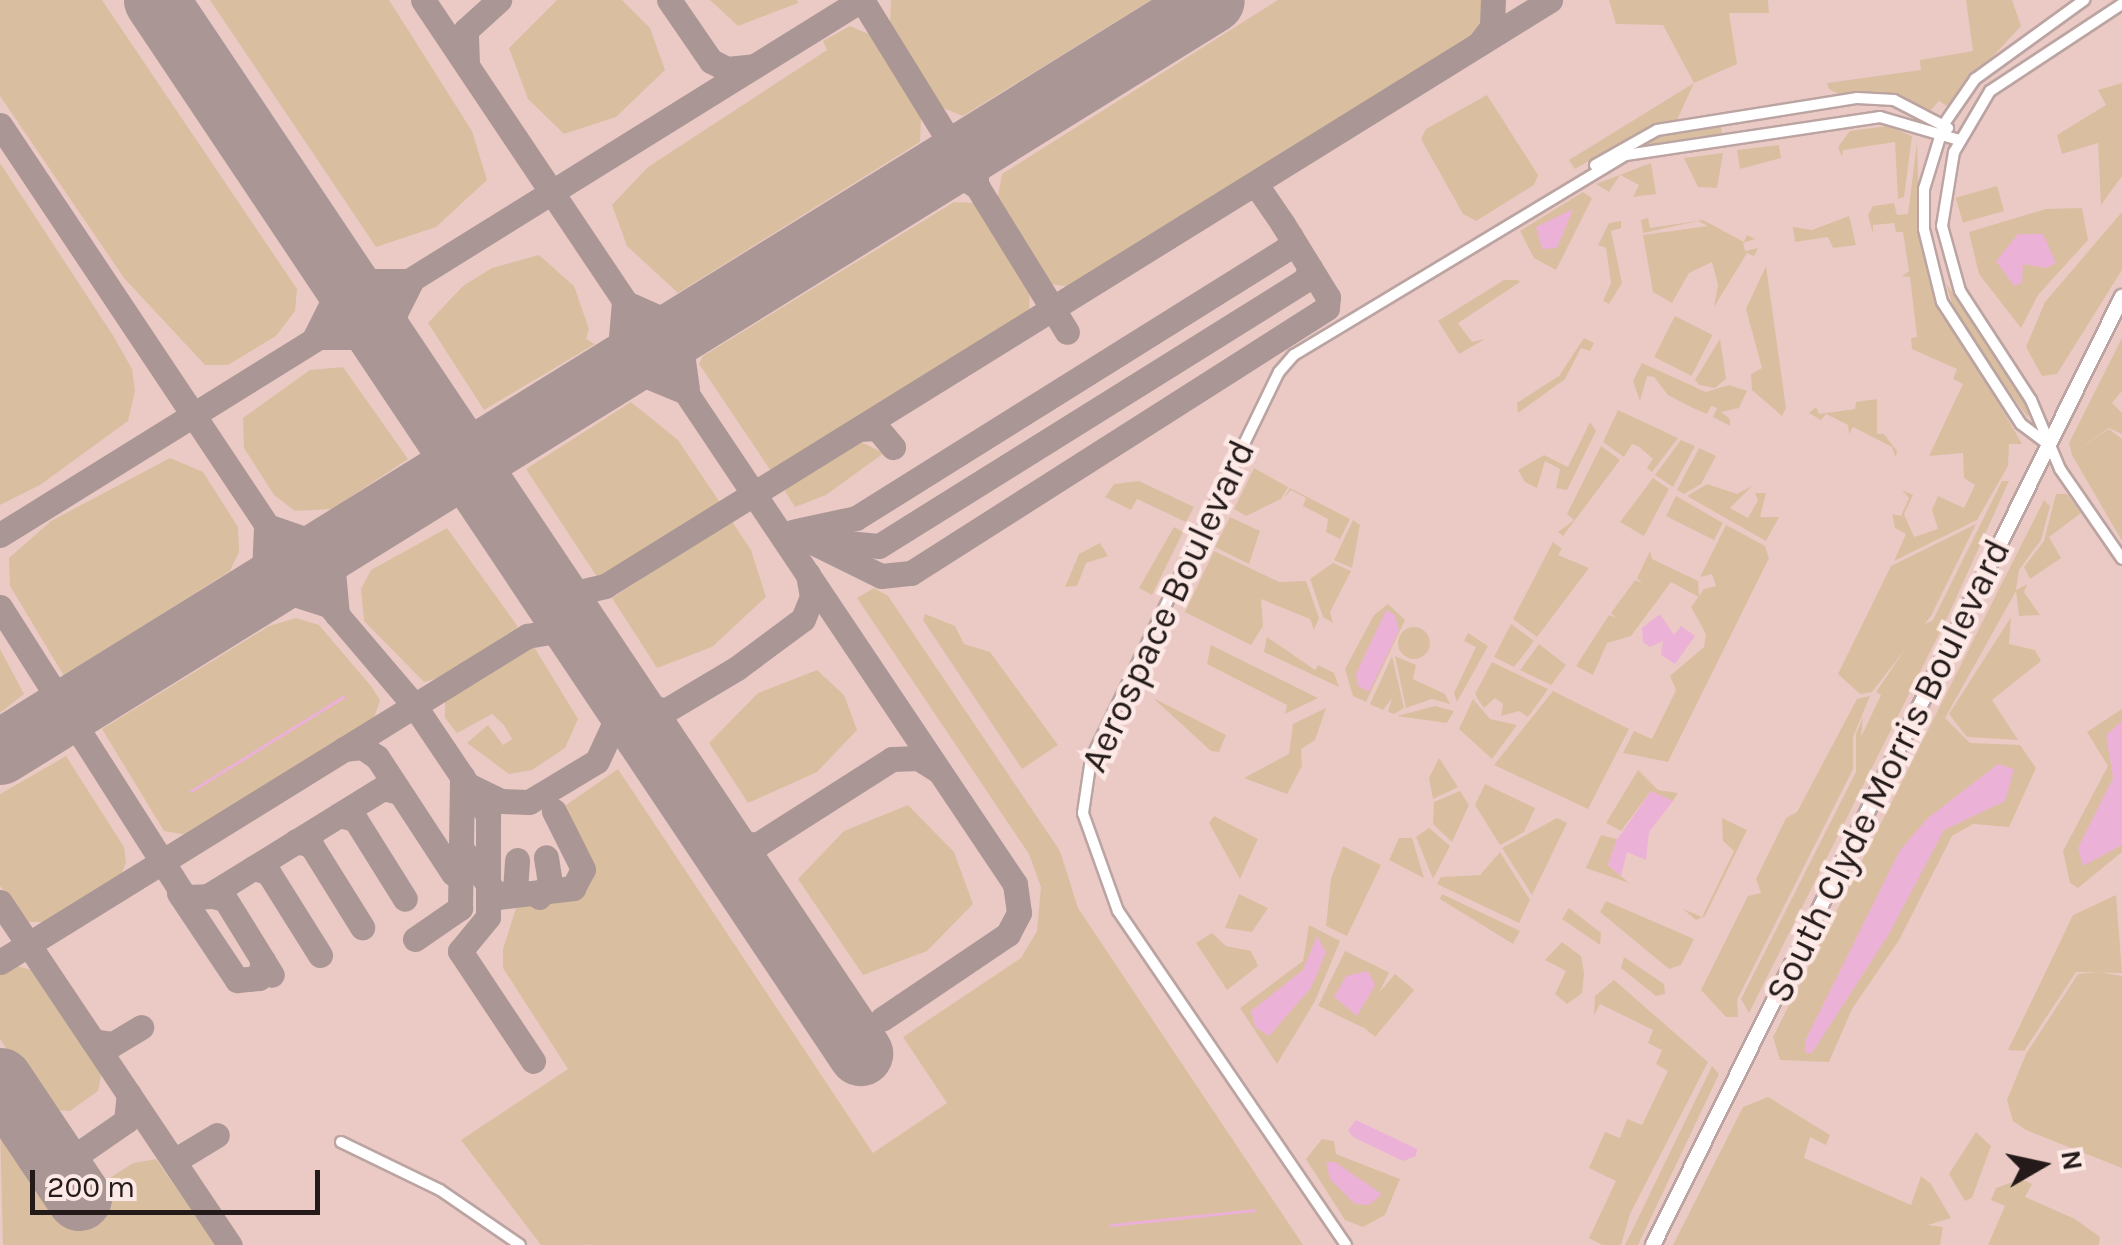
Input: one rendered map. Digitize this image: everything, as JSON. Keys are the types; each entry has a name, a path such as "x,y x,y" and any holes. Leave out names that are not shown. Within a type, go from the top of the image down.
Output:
{"main road":[{"name":"South Clyde Morris Boulevard","path":"1653,1245 2122,297"}],"street":[{"path":"2047,444 2021,424 1942,302 1923,215 1938,138 1975,79 2006,52 2084,0"},
{"path":"2122,4 2019,68 1990,91 1959,140 1942,211 1947,255 1972,312 2031,400 2047,444 2122,559"},
{"path":"2006,52 2019,68"},
{"name":"Aerospace Boulevard","path":"1346,1245 1111,899 1082,813 1086,774 1286,361 1578,179 1640,136 1878,97 1944,124 1959,140"},
{"name":"Aerospace Boulevard","path":"1578,179 1644,150 1896,117 1938,138 1959,140"},
{"path":"1733,118 1735,137"},
{"path":"341,1142 440,1190 520,1245"}],"shaded area":[{"path":"0,0 2122,0 2122,1245 0,1245"},
{"path":"0,0 102,0 297,289 295,311 276,336 228,365 205,365 124,278 0,96"},
{"path":"210,0 389,0 472,131 487,180 436,227 376,247"},
{"path":"557,0 622,0 650,28 665,70 616,117 564,134 528,99 509,48"},
{"path":"710,0 797,0 798,3 738,26"},
{"path":"891,0 1151,0 963,116 943,108 890,23"},
{"path":"1278,0 1484,0 1484,24 1475,36 1072,287 1050,284 997,201 1002,174"},
{"path":"1609,0 1768,0 1769,13 1729,13 1737,64 1694,83 1663,25 1616,24"},
{"path":"1966,0 2012,0 2021,26 1947,106 1939,101 1929,112 1888,93 1840,95 1829,89 1827,83 1921,70 1920,60 1973,51"},
{"path":"850,26 871,35 921,117 920,142 678,293 627,246 612,205 648,167 827,50 823,41"},
{"path":"1694,83 1677,120 1649,126 1575,169 1569,160"},
{"path":"2122,83 2122,176 2101,205 2098,143 2062,154 2057,135 2106,105 2098,90"},
{"path":"1487,95 1538,175 1534,185 1476,221 1463,214 1421,139 1426,129"},
{"path":"1721,125 1722,135 1631,150 1664,133"},
{"path":"1887,126 1912,136 1904,197 1898,199 1895,142 1843,150 1842,157 1838,147 1850,131"},
{"path":"1917,142 1920,243 1930,283 2022,444 2009,444 2008,466 1977,520 1894,561 1906,534 1895,528 1892,514 1901,516 1909,498 1902,490 1913,495 1904,514 1914,537 1938,529 1932,510 1938,496 1964,508 1975,485 1964,478 1963,453 1929,456 1963,384 1953,379 1957,369 1912,349 1911,338 1917,337 1910,277 1902,276 1909,271 1903,232 1896,232 1894,223 1873,225 1873,234 1868,215 1873,206 1894,203 1897,215 1908,214"},
{"path":"1779,145 1781,158 1740,169 1737,150"},
{"path":"1723,153 1717,188 1698,187 1684,158"},
{"path":"0,163 114,337 132,369 135,391 128,421 40,485 0,505"},
{"path":"1651,163 1656,194 1633,197 1639,185 1620,175 1609,192 1596,184"},
{"path":"1997,186 2004,211 1963,223 1956,198"},
{"path":"1583,192 1592,198 1556,270 1534,258 1520,231"},
{"path":"954,202 974,203 984,213 1030,287 1029,311 771,471 699,364 703,356"},
{"path":"2082,208 2088,240 2038,295 2021,328 1979,274 1969,232 2046,209"},
{"path":"1573,209 1557,248 1542,249 1536,227"},
{"path":"2122,212 2122,270 2057,374 2042,376 2026,347 2045,302"},
{"path":"1849,216 1856,245 1833,248 1828,237 1795,242 1793,227 1812,230"},
{"path":"1648,218 1650,228 1703,220 1744,242 1747,235 1755,239 1743,243 1745,251 1758,248 1754,256 1747,253 1714,307 1718,285 1712,262 1689,273 1672,303 1653,292 1643,235 1708,226 1698,221 1643,233 1641,220"},
{"path":"1621,221 1621,228 1611,231 1622,283 1609,304 1603,301 1611,283 1606,248 1598,245 1609,223"},
{"path":"2018,234 2043,234 2056,263 2046,268 2023,264 2022,283 2014,286 1996,261"},
{"path":"539,255 574,286 589,329 586,339 595,344 484,410 428,323 463,286 492,268"},
{"path":"1766,266 1786,408 1782,416 1752,390 1751,374 1762,368 1746,309"},
{"path":"1504,280 1520,282 1458,323 1472,342 1485,339 1459,354 1438,321"},
{"path":"1946,283 2030,408 2028,418 1956,316"},
{"path":"1675,316 1712,335 1692,376 1654,357"},
{"path":"1584,338 1594,343 1590,351 1581,348 1565,379 1518,413 1517,403 1559,376"},
{"path":"2122,338 2122,391 2112,403 2122,413 2122,434 2109,428 2074,452 2109,429 2122,439 2122,541 2072,455 2069,443"},
{"path":"1720,339 1726,379 1715,388 1699,385 1695,380"},
{"path":"1642,363 1706,392 1729,385 1747,391 1739,408 1721,412 1730,419 1730,426 1713,417 1717,408 1711,406 1707,414 1693,408 1668,395 1654,377 1647,376 1640,401 1633,381"},
{"path":"343,367 408,459 332,509 295,511 274,495 244,448 243,418 310,370"},
{"path":"1877,399 1877,434 1884,434 1897,451 1896,458 1892,447 1853,427 1849,434 1848,425 1826,414 1821,420 1809,413 1816,407 1819,414 1855,409 1856,402"},
{"path":"631,402 678,440 721,504 597,577 526,469"},
{"path":"1618,410 1678,438 1652,472 1647,468 1653,459 1638,446 1632,444 1624,457 1603,442"},
{"path":"1590,422 1596,431 1567,490 1556,488 1560,469 1545,461 1537,488 1525,482 1518,470 1544,455 1568,467"},
{"path":"1681,440 1695,446 1673,487 1655,475"},
{"path":"859,441 884,453 826,495 795,507 785,491 789,484"},
{"path":"1601,446 1620,460 1563,536 1558,532 1574,520 1567,514"},
{"path":"1699,448 1716,456 1701,484 1684,494 1677,490"},
{"path":"170,458 203,472 238,527 239,552 230,571 64,676 10,586 9,558 51,521"},
{"path":"1254,468 1288,487 1281,499 1246,516 1234,509"},
{"path":"1653,478 1669,489 1644,536 1620,522"},
{"path":"1139,481 1194,507 1186,522 1137,499 1131,510 1105,497 1114,484"},
{"path":"2002,481 2009,481 1948,616 1749,1013 1741,999 1856,772 1856,734 1863,717 1861,737 1881,695 1876,692 1921,626 1933,620"},
{"path":"1707,484 1737,494 1752,486 1730,508 1748,518 1758,500 1755,493 1766,493 1760,517 1779,517 1766,541 1687,496"},
{"path":"1290,488 1350,519 1340,539 1326,532 1328,519 1303,506 1306,498 1291,490 1284,498"},
{"path":"2056,494 2067,494 2081,513 2049,537 2061,558 2030,579 2024,567 2044,541"},
{"path":"1676,496 1723,523 1714,540 1666,516"},
{"path":"2044,500 2050,506 2041,540 2019,570 2016,590 2027,584 2024,592 2040,615 2019,616 2016,591 1945,718 1970,743 2020,745 2036,768 2009,827 1973,824 1952,836 1899,940 1852,1009 1829,1062 1780,1060 1773,1037"},
{"path":"1230,517 1260,531 1249,564 1215,547"},
{"path":"731,520 751,550 766,597 712,647 657,668 612,598"},
{"path":"1353,520 1360,525 1352,568 1334,560"},
{"path":"1976,524 1931,616 1872,692 1860,694 1838,674 1891,566"},
{"path":"1726,525 1765,546 1769,558 1668,762 1623,753 1634,731 1652,739 1676,690 1670,676 1704,647 1706,634 1691,607 1704,589 1716,586 1712,574 1700,577"},
{"path":"1174,527 1183,532 1152,595 1139,588"},
{"path":"447,528 518,627 446,676 424,682 364,621 361,589 371,570"},
{"path":"1553,542 1562,549 1558,555 1589,568 1537,637 1513,619"},
{"path":"1100,543 1108,556 1086,563 1077,586 1065,587 1079,554"},
{"path":"1214,551 1279,582 1306,581 1319,618 1314,630 1310,619 1261,599 1263,626 1251,645 1185,612"},
{"path":"1650,551 1652,559 1698,581 1699,597 1671,582 1631,636 1607,643 1593,675 1576,666 1609,615 1616,618 1611,613 1635,580 1642,583 1637,578"},
{"path":"1333,563 1351,571 1330,612 1333,623 1323,617 1310,579"},
{"path":"874,588 888,596 1060,851 1078,908 1303,1245 541,1245 461,1140 568,1069 503,968 503,949 516,908 564,900 589,886 592,865 566,805 618,769 873,1153 947,1103 903,1037 1021,958 1037,931 1041,887 1029,854 857,598"},
{"path":"1388,604 1405,620 1366,702 1353,696 1345,669 1374,615"},
{"path":"1386,610 1395,615 1399,630 1369,692 1358,686 1356,674"},
{"path":"925,614 955,626 964,644 990,652 1058,745 1022,769 923,620"},
{"path":"1660,614 1674,635 1681,626 1695,636 1675,664 1661,655 1663,641 1650,647 1643,642 1642,628"},
{"path":"2011,617 2009,644 2035,650 2041,661 1992,700 2018,740 1967,737 1949,714"},
{"path":"296,618 319,625 371,686 380,700 373,721 188,835 164,831 102,729 269,626"},
{"path":"1511,624 1534,641 1514,667 1494,657"},
{"path":"1414,627 1426,631 1430,643 1426,655 1414,659 1402,655 1398,643 1402,631"},
{"path":"1468,633 1488,646 1457,702 1454,693 1476,647 1464,641"},
{"path":"1267,637 1315,670 1318,665 1334,673 1339,687 1264,652"},
{"path":"1539,644 1566,665 1551,685 1520,670"},
{"path":"1211,645 1318,698 1285,714 1287,705 1207,664"},
{"path":"534,647 578,719 565,748 532,770 509,774 467,743 488,725 503,745 512,739 504,725 492,714 457,733 445,718 445,701"},
{"path":"0,649 24,694 0,713"},
{"path":"1392,656 1404,708 1394,714 1388,712 1392,698 1383,710 1370,704"},
{"path":"1395,656 1416,665 1413,679 1445,694 1450,704 1432,699 1406,708"},
{"path":"1492,662 1548,689 1528,717 1519,711 1501,716 1503,704 1495,698 1484,708 1479,701 1475,694"},
{"path":"817,670 844,695 857,730 817,772 748,803 709,743 758,693"},
{"path":"1553,691 1629,729 1588,809 1494,765"},
{"path":"1870,696 1853,737 1853,769 1737,1000 1738,1017 1726,1017 1701,990 1748,896 1761,893 1756,879 1786,818 1797,812 1857,699"},
{"path":"1153,698 1226,735 1219,752 1211,751"},
{"path":"1473,699 1490,719 1517,725 1492,759 1459,729"},
{"path":"1435,706 1454,711 1447,723 1397,716"},
{"path":"1326,708 1315,740 1301,749 1302,766 1287,794 1244,778 1289,754 1293,724"},
{"path":"2122,709 2122,852 2078,888 2070,883 2063,851 2108,766 2087,732"},
{"path":"2122,721 2122,845 2083,866 2078,848 2113,778 2106,735"},
{"path":"66,756 124,847 126,863 121,875 47,922 29,922 0,886 0,794"},
{"path":"1439,758 1458,787 1433,799 1429,778"},
{"path":"1998,764 2014,769 2005,801 1944,830 1889,934 1812,1053 1805,1053 1805,1041 1900,850 1928,818"},
{"path":"1638,770 1658,790 1678,793 1673,801 1650,792 1621,831 1606,823"},
{"path":"1485,784 1535,808 1524,832 1500,845 1475,805"},
{"path":"1460,791 1469,805 1452,842 1433,824 1434,802"},
{"path":"1651,791 1673,801 1649,832 1646,860 1627,852 1621,876 1608,865 1616,841"},
{"path":"908,805 954,852 973,904 927,951 863,975 798,879 844,831"},
{"path":"1214,816 1258,839 1240,879 1209,823"},
{"path":"1557,818 1567,823 1532,895 1502,848"},
{"path":"1722,818 1747,830 1705,916 1696,920 1683,909 1702,917 1734,851 1723,841"},
{"path":"1429,828 1450,846 1433,879 1416,837"},
{"path":"1601,835 1617,839 1608,865 1629,883 1586,868"},
{"path":"1399,838 1412,838 1424,878 1389,860"},
{"path":"1343,846 1381,865 1347,936 1326,926 1331,879"},
{"path":"1500,852 1530,900 1519,923 1437,884 1441,877 1480,875"},
{"path":"1239,894 1268,908 1252,932 1225,928"},
{"path":"1442,894 1520,931 1513,944 1440,899"},
{"path":"2116,895 2122,973 2076,972 2024,1051 2008,1050 2073,915"},
{"path":"1606,901 1694,939 1681,965 1669,969 1600,912"},
{"path":"1569,908 1601,933 1600,945 1562,919"},
{"path":"1309,925 1340,941 1315,1001 1277,1064 1240,1008 1303,961"},
{"path":"1212,933 1226,946 1251,951 1258,966 1227,990 1196,943"},
{"path":"1317,936 1326,952 1311,988 1269,1036 1255,1027 1251,1011 1303,970"},
{"path":"1562,942 1581,956 1584,973 1582,993 1567,1004 1555,994 1566,971 1545,960"},
{"path":"1345,951 1389,972 1362,1027 1318,1006"},
{"path":"1624,957 1664,984 1665,994 1656,996 1621,968"},
{"path":"13,965 36,971 102,1071 98,1091 70,1111 48,1110 0,1039 0,973"},
{"path":"1368,971 1375,985 1357,1016 1334,997 1346,976"},
{"path":"1395,974 1414,990 1375,1037 1356,1021"},
{"path":"2078,974 2122,976 2122,1168 2026,1130 2013,1121 2007,1100 2026,1054"},
{"path":"1614,980 1708,1062 1630,1214 1621,1245 1602,1245 1589,1238 1616,1181 1589,1168 1605,1132 1620,1138 1627,1119 1642,1125 1668,1071 1656,1064 1662,1050 1648,1043 1653,1030 1600,1004 1594,1015 1595,996"},
{"path":"1712,1066 1719,1074 1638,1245 1625,1245"},
{"path":"1768,1097 1830,1135 1826,1145 1810,1137 1804,1158 1911,1205 1921,1176 1931,1184 1951,1218 1928,1225 1943,1227 1940,1245 1673,1245 1743,1107"},
{"path":"1356,1120 1417,1149 1416,1156 1403,1161 1353,1137 1348,1130"},
{"path":"0,1126 59,1211 133,1163 156,1159 216,1245 3,1245"},
{"path":"1976,1132 1991,1146 1972,1198 1965,1201 1949,1174"},
{"path":"1322,1139 1334,1141 1336,1154 1400,1179 1385,1215 1363,1227 1345,1220 1306,1159"},
{"path":"1326,1162 1335,1162 1382,1194 1369,1205 1355,1204 1330,1179"},
{"path":"2021,1179 2032,1184 2025,1197 2075,1219 2100,1237 2099,1245 1988,1245 2005,1206 1991,1200 1996,1188"}],"waterway":[{"path":"191,791 343,697"},
{"path":"1111,1225 1254,1210"}],"taxiway":[{"path":"167,0 168,17"},
{"path":"423,0 1015,884 1019,913 1008,934 882,1019"},
{"path":"467,64 466,30 499,0"},
{"path":"669,0 711,61 727,69 754,66"},
{"path":"0,535 861,0"},
{"path":"862,0 1067,332"},
{"path":"1479,44 1492,27 1493,0"},
{"path":"542,577 575,593 605,586 1550,0"},
{"path":"0,125 288,557 414,705 488,815 488,917 460,951 533,1061"},
{"path":"976,183 976,158 1001,131"},
{"path":"920,181 954,172 978,187"},
{"path":"792,532 881,576 911,573 1327,308 1328,297 1283,224 1259,189 1249,187"},
{"path":"796,531 856,518 1288,248 1291,236"},
{"path":"329,258 365,281 404,281"},
{"path":"315,337 333,301 329,258"},
{"path":"836,542 879,546 1305,280 1310,268"},
{"path":"399,362 393,317 410,283"},
{"path":"603,378 619,361 624,301"},
{"path":"628,304 671,323 698,319"},
{"path":"687,389 682,353 698,319"},
{"path":"322,337 361,337 397,361"},
{"path":"600,379 637,372 681,390"},
{"path":"859,429 877,428 893,447"},
{"path":"227,611 264,573 266,527"},
{"path":"273,528 319,544 364,527"},
{"path":"337,615 333,571 357,534"},
{"path":"623,697 665,711 737,668 803,619 812,597 808,574"},
{"path":"246,603 282,590 325,604"},
{"path":"0,607 185,897 208,896 383,788 399,792"},
{"path":"0,962 527,636 562,630 593,652"},
{"path":"472,787 501,801 529,802 597,761 617,718 606,672"},
{"path":"344,749 362,747 377,757 453,873"},
{"path":"701,814 725,839 757,845 892,759 918,758 939,771"},
{"path":"415,939 460,908 462,776"},
{"path":"461,848 498,897 573,888 583,869 554,811"},
{"path":"339,815 355,819 405,899"},
{"path":"296,841 311,845 362,927"},
{"path":"539,897 550,883 546,857"},
{"path":"492,899 515,890 517,860"},
{"path":"253,868 268,872 320,955"},
{"path":"179,893 237,980 259,978 263,960"},
{"path":"209,895 225,899 272,975"},
{"path":"0,902 230,1245"},
{"path":"93,1041 113,1044 141,1027"},
{"path":"58,1168 126,1121 129,1094"},
{"path":"174,1161 217,1135"}],"runway":[{"path":"156,0 860,1053"},
{"path":"0,752 1212,0"},
{"path":"0,1080 79,1198"}]}
